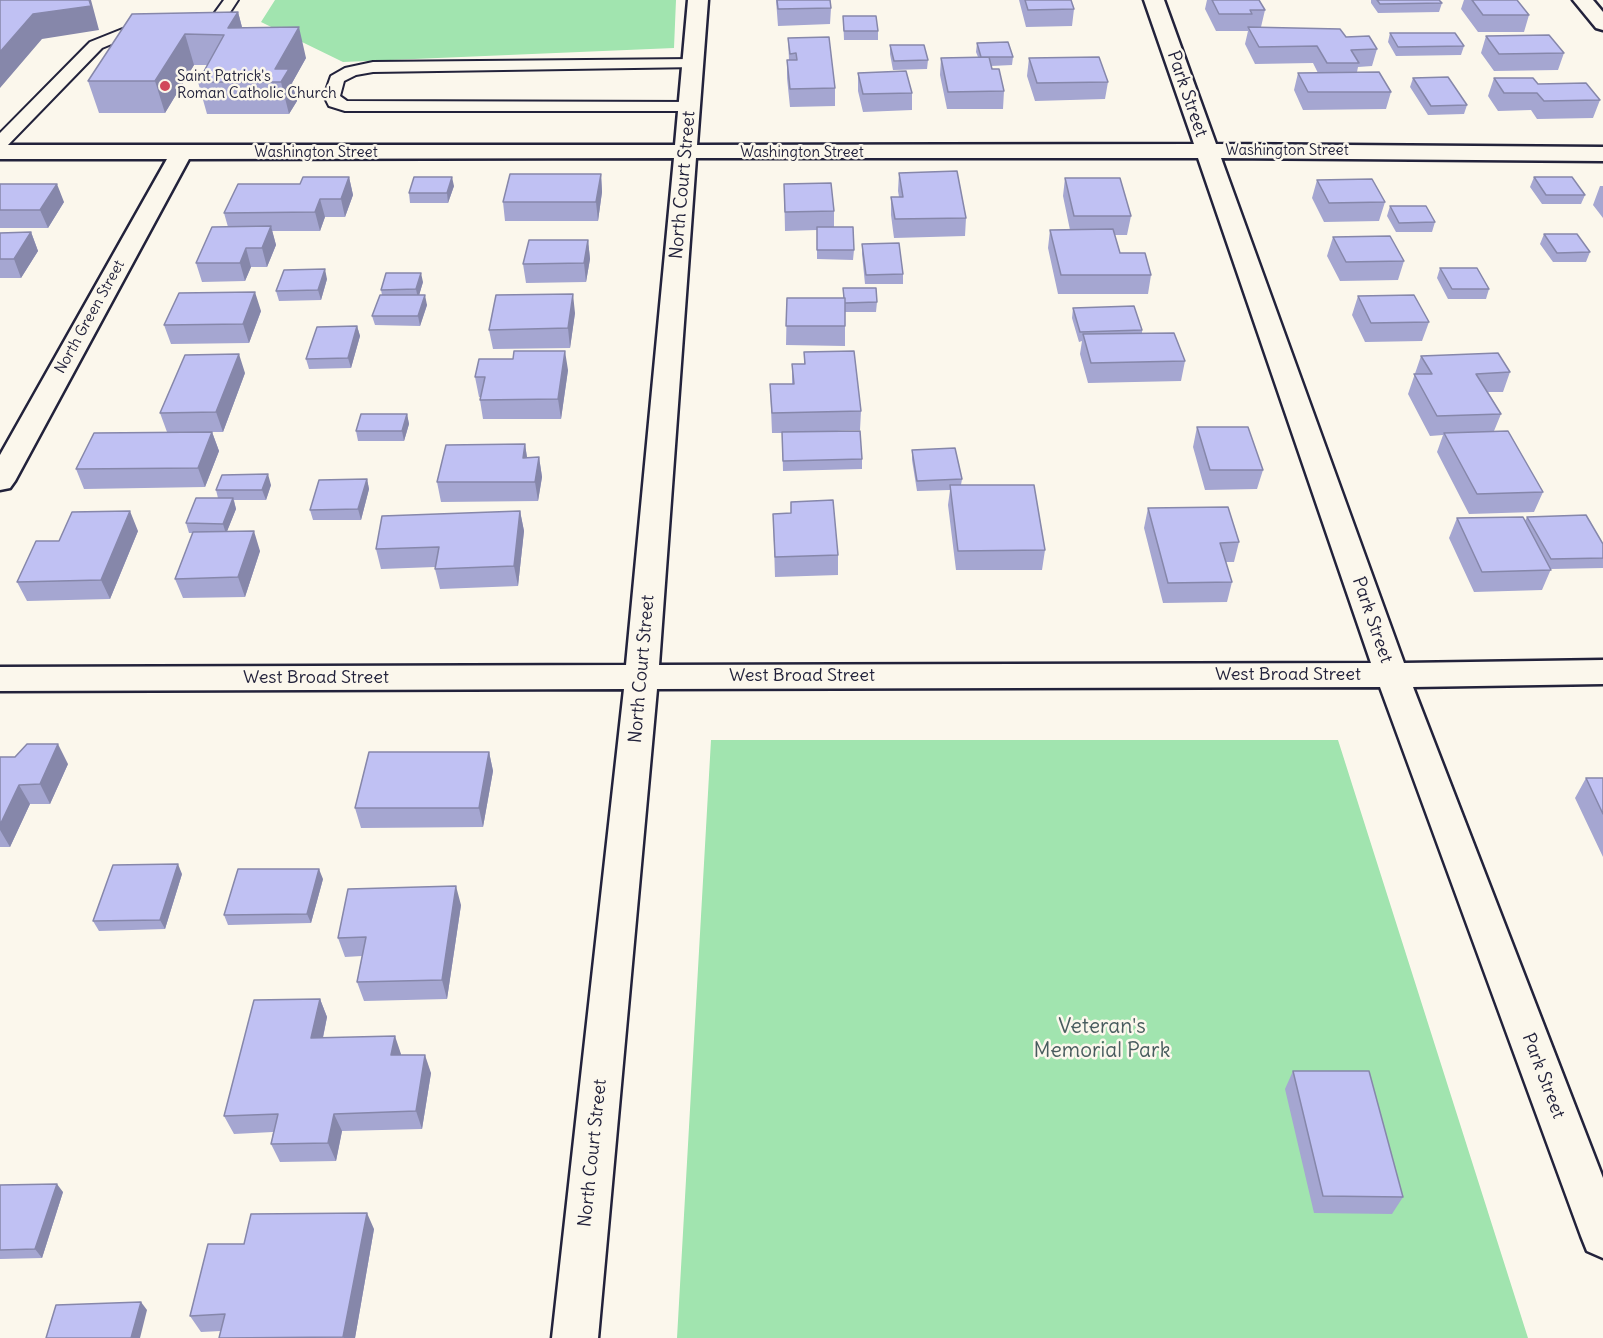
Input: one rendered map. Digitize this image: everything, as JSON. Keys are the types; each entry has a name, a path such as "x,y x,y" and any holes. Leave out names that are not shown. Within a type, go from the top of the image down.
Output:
{"street":[{"name":"North Court Street","path":"575,1338 642,676 698,0"},
{"name":"Park Street","path":"1154,0 1392,675 1603,1236"},
{"path":"1582,0 1603,24"},
{"name":"Washington Street","path":"0,152 1207,151 1603,154"},
{"name":"North Green Street","path":"0,481 181,153"},
{"name":"West Broad Street","path":"0,679 1392,675 1603,672"}],"lane":[{"path":"0,142 96,45 149,23 216,23 231,0"},
{"path":"690,106 345,106 334,102 332,96 337,79 351,71 373,67 693,64"}],"green space":[{"path":"275,0 676,0 674,48 343,62 261,22"},
{"name":"Veteran's Memorial Park","path":"711,740 1338,740 1528,1338 677,1338"}],"building":[{"path":"0,0 89,0 91,6 33,14 0,52"},
{"path":"777,0 830,0 831,8 778,9"},
{"path":"1025,0 1071,0 1074,9 1028,10"},
{"path":"1212,0 1259,0 1265,10 1250,10 1252,14 1219,14"},
{"path":"1377,0 1439,0 1442,3 1380,4"},
{"path":"1472,0 1517,0 1529,15 1483,15"},
{"path":"238,12 228,28 299,27 275,69 289,69 281,82 198,82 224,35 185,34 155,81 88,81 132,14"},
{"path":"843,16 876,16 878,31 844,31"},
{"path":"1248,27 1340,29 1346,37 1369,36 1377,49 1351,50 1359,63 1327,63 1317,46 1259,47"},
{"path":"1390,33 1455,33 1464,46 1398,47"},
{"path":"1549,35 1564,53 1499,54 1486,36"},
{"path":"829,37 835,88 790,89 787,60 797,60 796,53 790,54 788,38"},
{"path":"1008,42 1013,57 981,57 977,43"},
{"path":"890,45 924,45 928,60 894,61"},
{"path":"989,57 992,69 999,69 1004,91 948,92 941,58"},
{"path":"1099,57 1108,82 1037,83 1029,58"},
{"path":"906,71 912,93 863,94 858,73"},
{"path":"1379,72 1391,92 1308,92 1298,73"},
{"path":"1448,77 1467,105 1431,106 1413,78"},
{"path":"1494,78 1533,78 1538,84 1586,83 1600,100 1544,101 1537,93 1504,93"},
{"path":"957,171 966,218 895,219 891,197 903,197 899,173"},
{"path":"510,174 601,174 596,202 503,202"},
{"path":"303,177 349,177 341,199 320,199 315,212 224,213 238,184 300,184"},
{"path":"414,177 452,177 447,193 409,193"},
{"path":"1534,177 1572,177 1585,195 1546,195"},
{"path":"1065,178 1120,178 1131,216 1074,216"},
{"path":"1372,179 1385,202 1329,203 1317,180"},
{"path":"831,183 834,211 785,212 784,184"},
{"path":"0,184 57,184 40,210 0,210"},
{"path":"1390,206 1426,206 1435,222 1399,223"},
{"path":"271,226 262,248 246,248 240,263 196,263 212,227"},
{"path":"817,227 853,227 854,250 817,250"},
{"path":"1113,229 1120,253 1145,253 1151,275 1061,275 1050,230"},
{"path":"31,232 14,259 0,259 0,233"},
{"path":"1544,234 1577,234 1590,252 1557,253"},
{"path":"1390,236 1404,261 1346,262 1333,237"},
{"path":"529,240 588,240 584,263 523,264"},
{"path":"899,243 903,274 866,275 862,244"},
{"path":"1440,268 1477,268 1489,289 1452,289"},
{"path":"325,269 318,290 276,291 284,270"},
{"path":"386,273 421,273 416,289 381,290"},
{"path":"843,288 876,288 877,302 845,303"},
{"path":"255,292 243,324 164,325 179,293"},
{"path":"573,294 568,328 489,330 496,295"},
{"path":"380,295 425,295 418,316 372,316"},
{"path":"1414,295 1429,322 1371,323 1358,296"},
{"path":"787,298 845,298 845,326 786,326"},
{"path":"1134,306 1142,330 1080,332 1073,308"},
{"path":"357,326 348,358 306,359 317,327"},
{"path":"1174,333 1185,361 1091,363 1083,334"},
{"path":"514,351 565,351 558,399 480,400 485,377 475,377 479,359 513,359"},
{"path":"854,351 861,411 772,413 770,384 794,384 792,364 805,364 804,352"},
{"path":"1498,353 1510,372 1476,374 1501,414 1437,416 1414,374 1432,374 1421,356"},
{"path":"239,354 216,412 160,413 185,355"},
{"path":"361,414 407,414 402,431 356,431"},
{"path":"1197,427 1248,427 1263,470 1210,470"},
{"path":"860,431 862,459 783,461 782,432"},
{"path":"1508,431 1543,492 1477,494 1444,433"},
{"path":"212,432 198,468 76,469 94,433"},
{"path":"525,444 523,458 539,457 535,482 437,482 446,445"},
{"path":"955,448 962,479 917,481 912,450"},
{"path":"268,474 262,490 216,490 222,475"},
{"path":"367,479 358,509 310,510 319,480"},
{"path":"950,485 1034,485 1045,550 958,551"},
{"path":"196,498 233,498 223,524 186,523"},
{"path":"833,500 838,555 775,557 773,514 791,513 791,502"},
{"path":"1228,507 1239,542 1220,543 1232,582 1168,583 1148,508"},
{"path":"130,511 101,580 17,582 36,541 59,541 72,512"},
{"path":"520,511 514,566 435,569 439,547 376,549 382,516"},
{"path":"1586,515 1603,544 1603,558 1551,559 1527,517"},
{"path":"1523,517 1551,570 1482,572 1457,518"},
{"path":"254,531 238,577 175,579 193,532"},
{"path":"27,744 58,744 40,784 19,785 0,825 0,757 15,757"},
{"path":"369,752 489,752 479,808 355,808"},
{"path":"1586,778 1603,778 1603,814"},
{"path":"178,864 160,920 93,921 113,865"},
{"path":"238,869 319,869 307,914 224,915"},
{"path":"456,886 442,980 357,982 366,937 338,938 348,889"},
{"path":"320,999 311,1038 395,1036 391,1055 425,1055 416,1111 334,1114 328,1143 271,1144 278,1114 224,1116 254,1000"},
{"path":"1293,1071 1369,1071 1403,1197 1323,1196"},
{"path":"57,1184 35,1249 0,1250 0,1185"},
{"path":"367,1213 343,1337 219,1338 225,1314 190,1316 208,1244 244,1244 251,1214"},
{"path":"141,1302 131,1338 46,1338 56,1305"}],"place":[{"name":"Saint Patrick's Roman Catholic Church","path":"165,86"}]}
